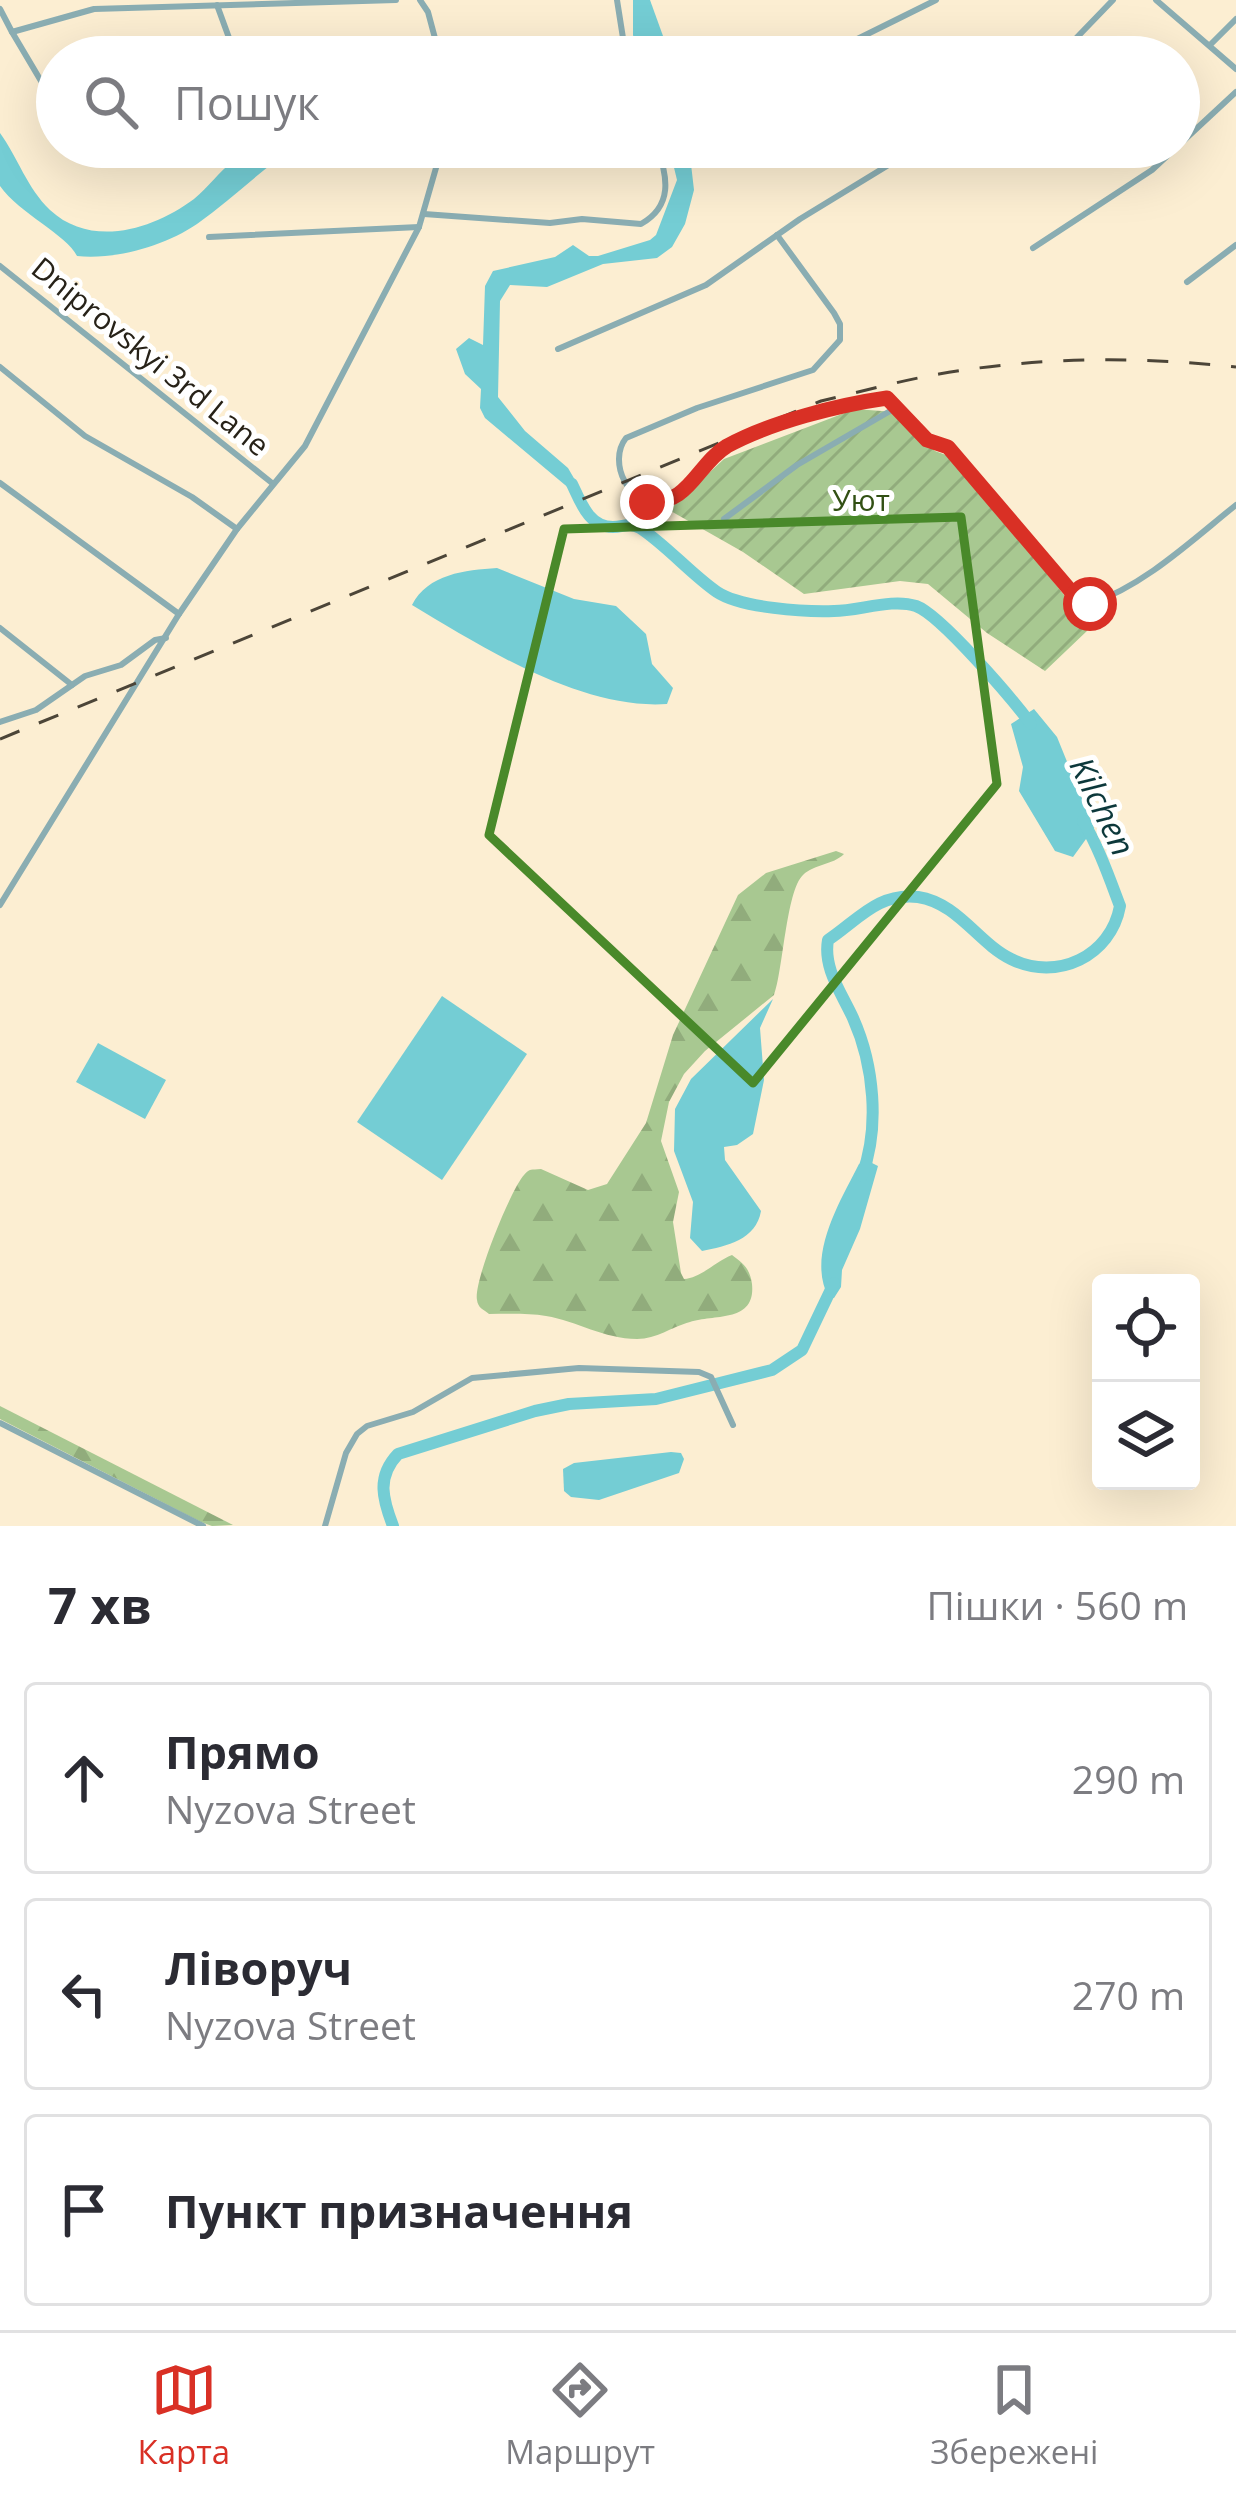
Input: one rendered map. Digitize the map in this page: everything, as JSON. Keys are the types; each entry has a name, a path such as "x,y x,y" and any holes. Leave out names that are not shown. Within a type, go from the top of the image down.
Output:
{"street":[{"path":"12,32 94,9 397,0"},
{"path":"420,0 434,36"},
{"path":"617,0 623,36"},
{"path":"863,36 936,0"},
{"path":"1078,36 1113,0"},
{"path":"1156,0 1199,36"},
{"path":"217,5 228,36"},
{"path":"0,9 36,73"},
{"path":"1210,45 1236,19"},
{"path":"1200,37 1236,69"},
{"path":"1200,125 1236,92"},
{"path":"0,904 179,614 237,529 305,446 419,227 436,168"},
{"path":"424,214 641,224 663,203 667,187 662,168"},
{"path":"558,349 706,285 884,168"},
{"path":"1034,248 1154,168"},
{"path":"209,237 419,227"},
{"path":"777,235 834,313 840,340 813,370 697,408 626,438 618,448 617,460 628,487 647,502 682,494 726,447 848,404 887,398 927,440 948,447 1075,596 1090,604 1166,561 1236,505"},
{"path":"1187,282 1236,245"},
{"name":"Dniprovskyi 3rd Lane","path":"0,266 272,483"},
{"path":"0,368 85,436 193,497 237,529"},
{"path":"724,519 797,465 898,406"},
{"path":"0,483 179,614"},
{"path":"0,628 72,685"},
{"path":"0,722 36,710 85,676 121,665 155,640 166,638"},
{"path":"325,1526 356,1434 413,1412 472,1378 579,1368 680,1369 711,1377 733,1425"},
{"path":"0,1424 203,1526"}],"highlighted area":[{"path":"961,517 997,784 753,1083 489,835 564,529"}],"green space":[{"name":"Уют","path":"855,409 895,412 935,451 954,458 1085,621 1088,630 1045,671 987,633 928,584 900,581 804,594 669,510 724,459"},
{"path":"836,851 844,854 807,871 797,884 774,995 684,1074 669,1102 661,1141 679,1192 673,1222 684,1279 732,1255 750,1274 748,1305 732,1315 637,1339 546,1316 489,1314 478,1305 477,1290 502,1216 524,1175 541,1169 588,1190 607,1184 646,1123 673,1035 738,895 766,873"},
{"path":"0,1406 233,1525 201,1522 0,1419"}],"water":[{"path":"633,0 650,0 663,36 633,35"},
{"path":"0,133 50,210 67,222 103,232 161,219 199,195 226,168 266,168 184,232 155,245 92,257 77,256 0,186"},
{"path":"674,168 691,168 694,190 685,224 672,247 657,258 603,264 547,287 510,285 500,301 498,397 525,431 568,468 582,492 577,495 485,418 481,389 465,374 456,349 469,338 483,345 485,286 493,271 555,257 573,245 589,256 598,256 650,240 677,180"},
{"path":"497,568 574,599 616,606 646,634 652,664 673,688 667,704 634,703 568,687 502,657 412,605 437,580"},
{"path":"1034,709 1057,737 1094,828 1073,857 1055,851 1019,791 1023,767 1011,724"},
{"path":"442,996 527,1054 442,1180 357,1122"},
{"path":"773,999 760,1028 764,1080 753,1134 724,1147 725,1160 761,1211 747,1235 702,1251 690,1238 693,1202 674,1151 675,1109 691,1079"},
{"path":"98,1043 166,1080 145,1119 76,1082"},
{"path":"868,1161 878,1166 842,1270 841,1287 829,1298 821,1265 823,1247 859,1164"},
{"path":"681,1453 684,1459 679,1473 599,1500 571,1497 564,1491 563,1469 574,1463"}],"waterway":[{"name":"Kilchen","path":"572,484 587,513 598,523 640,528 728,597 807,611 897,603 916,606 959,641 1031,724"},
{"name":"Kilchen","path":"862,1176 873,1117 870,1076 860,1036 831,970 828,940 880,903 918,897 945,907 1011,959 1046,967 1079,960 1106,939 1120,906 1083,821"},
{"name":"Kilchen","path":"393,1526 384,1480 398,1454 535,1411 569,1404 656,1399 772,1370 802,1350 834,1283"}],"railway":[{"path":"0,739 821,401 924,377 1013,364 1124,360 1236,367"}],"route":[{"path":"647,502 660,503 682,494 726,447 848,404 887,398 927,440 948,447 1075,596 1090,604"}]}
